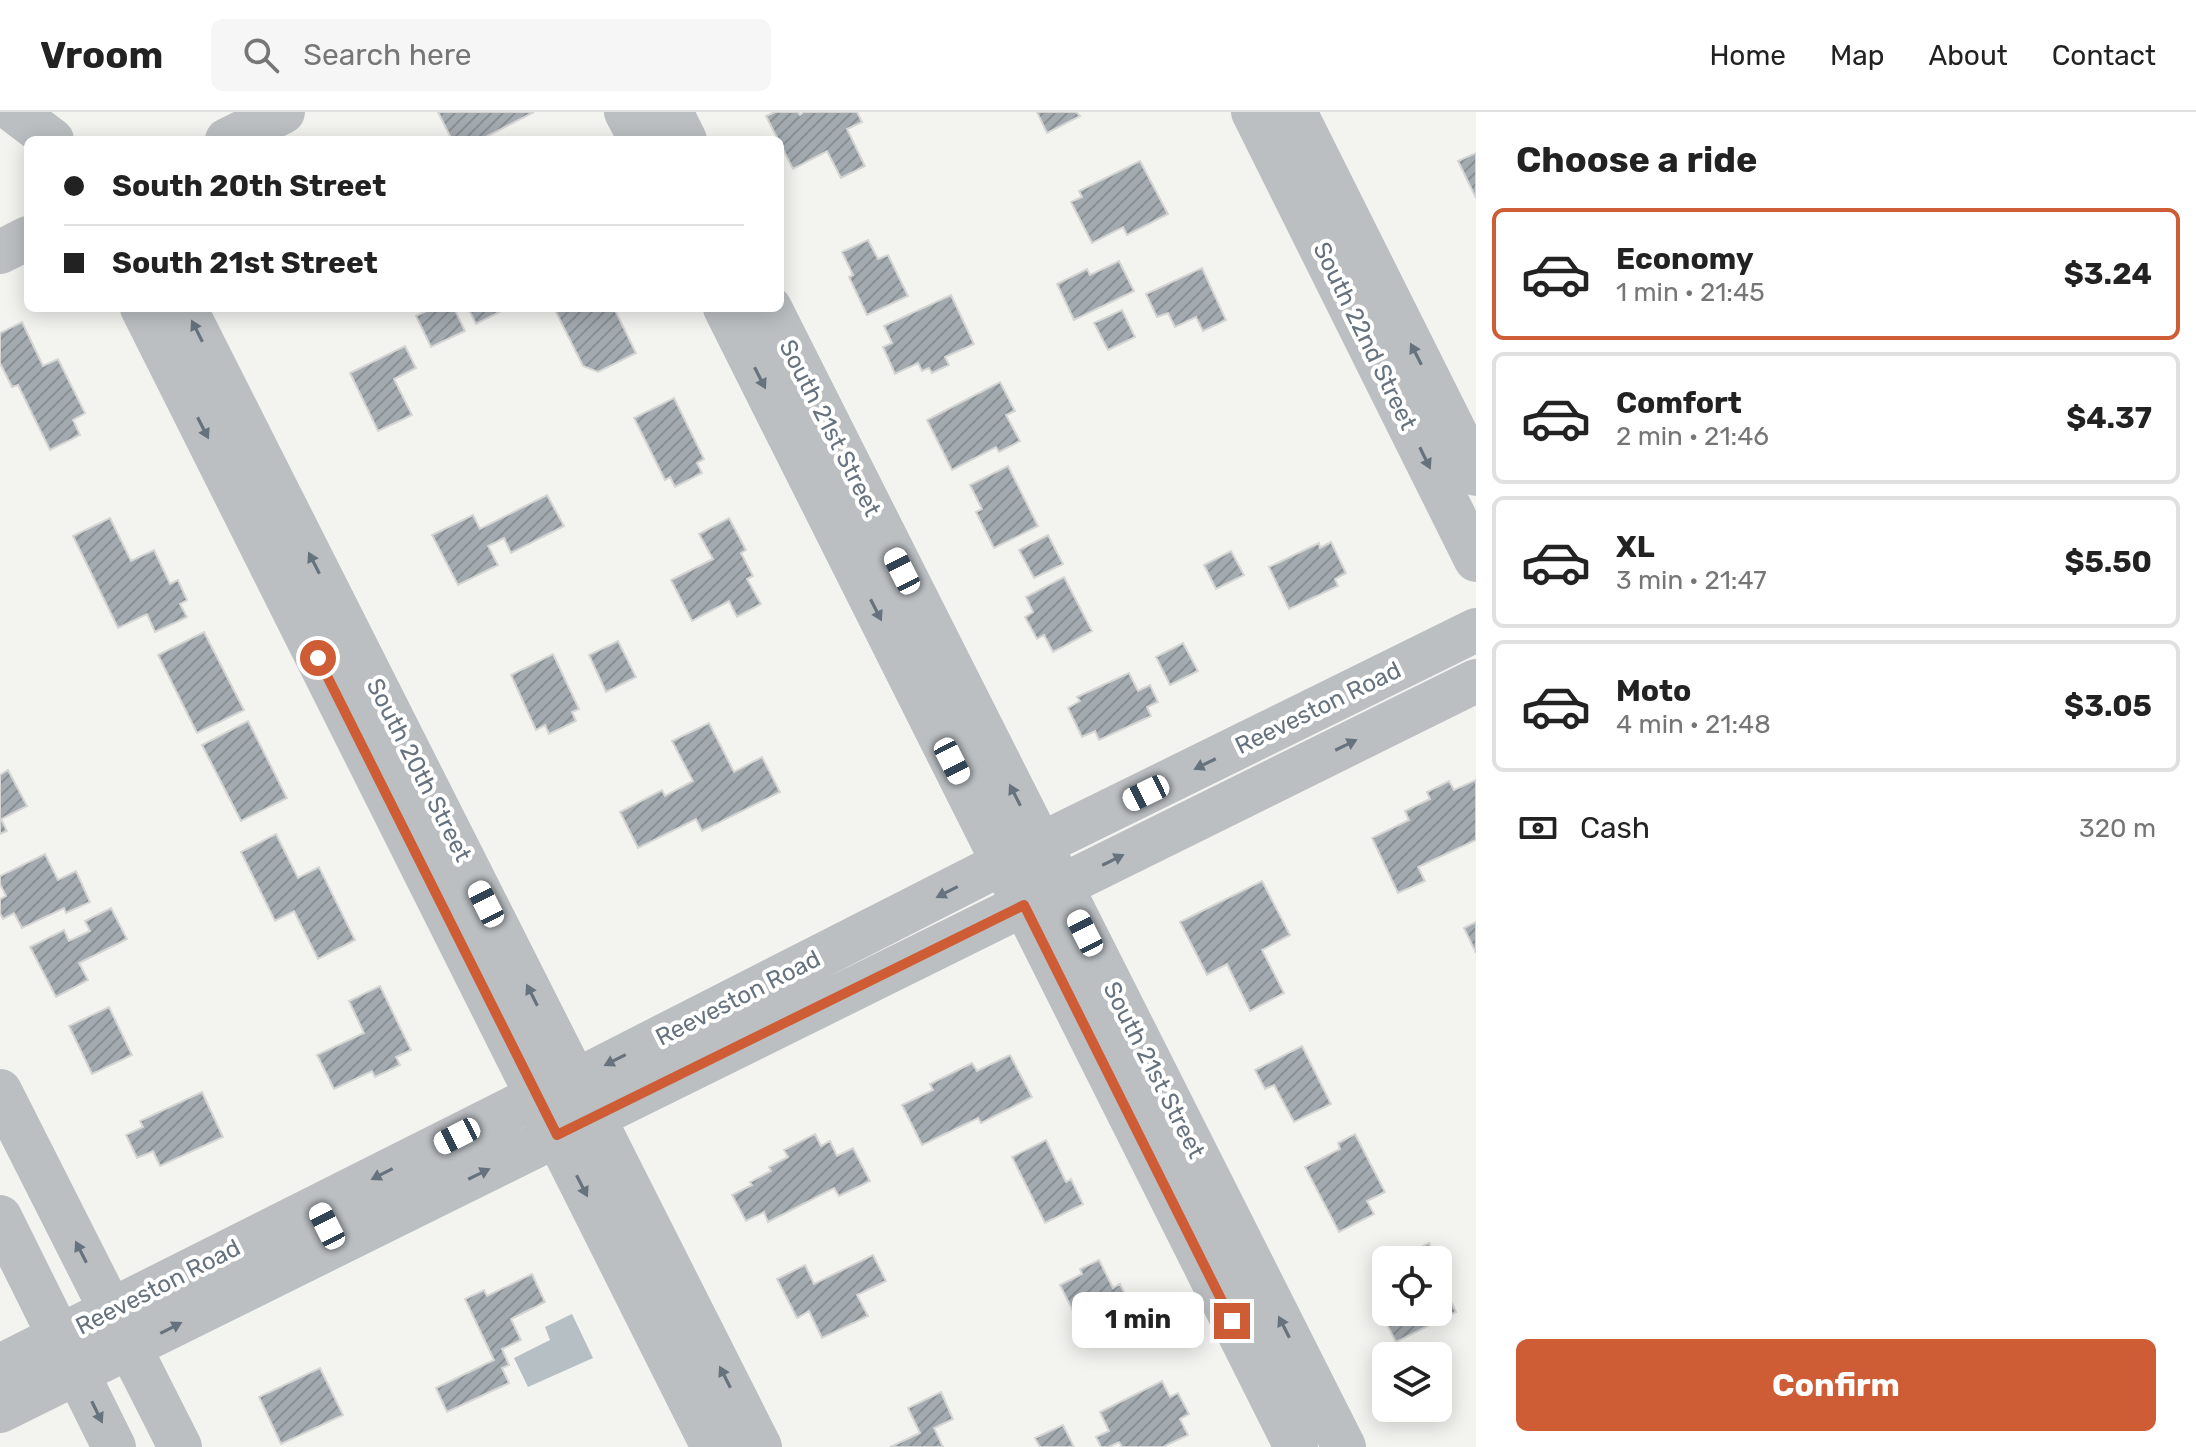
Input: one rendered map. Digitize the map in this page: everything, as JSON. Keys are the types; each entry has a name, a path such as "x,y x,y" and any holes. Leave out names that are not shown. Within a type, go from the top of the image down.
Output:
{"street":[{"path":"15,112 47,136"},
{"path":"235,136 283,112"},
{"path":"626,112 639,136"},
{"path":"671,112 683,136"},
{"name":"South 22nd Street","path":"1253,112 1299,162 1476,474"},
{"name":"South 22nd Street","path":"1295,112 1299,162 1476,560"},
{"path":"0,252 24,240"},
{"name":"South 20th Street","path":"144,312 320,619 576,1127 760,1447"},
{"name":"South 20th Street","path":"187,312 320,619"},
{"name":"South 21st Street","path":"728,312 802,417 1022,854 1296,1447"},
{"name":"South 21st Street","path":"771,312 802,417"},
{"name":"Reeveston Road","path":"121,1330 317,1206 1476,630"},
{"name":"Reeveston Road","path":"0,1411 68,1355 121,1330 337,1245 1476,681"},
{"name":"South 21st Street","path":"1042,895 1344,1447"},
{"path":"801,966 820,1006"},
{"path":"0,1091 180,1447"},
{"name":"South 20th Street","path":"576,1127 713,1447"},
{"path":"317,1206 337,1245"},
{"path":"0,1217 114,1447"},
{"name":"Reeveston Road","path":"0,1366 68,1355"},
{"path":"1274,1403 1312,1384"}],"shaded area":[{"path":"572,1314 593,1358 528,1387 514,1358 550,1340 545,1327"}],"building":[{"path":"438,112 534,112 488,136 450,136"},
{"path":"775,112 798,112 800,115 804,112 857,112 862,122 847,129 865,166 841,178 827,151 793,169 784,151 784,136 776,136 766,116"},
{"path":"1037,112 1076,112 1080,116 1047,133"},
{"path":"1476,153 1476,198 1458,161"},
{"path":"1140,161 1168,214 1127,235 1123,227 1092,243 1071,202 1082,197 1079,191"},
{"path":"868,240 878,259 888,255 908,296 867,315 849,277 853,275 842,252"},
{"path":"1119,261 1134,291 1074,320 1057,284 1087,269 1090,275"},
{"path":"1202,268 1226,320 1203,331 1196,317 1175,327 1168,313 1157,317 1146,294"},
{"path":"951,295 974,344 945,357 949,365 932,373 929,368 922,371 918,363 895,374 883,347 892,343 884,326"},
{"path":"1122,310 1135,337 1108,350 1094,323"},
{"path":"424,312 456,312 465,331 431,347 416,316"},
{"path":"470,312 499,312 476,324"},
{"path":"556,312 616,312 636,353 598,372 583,366"},
{"path":"22,322 43,366 58,359 85,413 73,420 80,435 50,450 18,385 12,387 0,363 0,333"},
{"path":"405,346 416,368 394,379 412,415 378,431 350,373"},
{"path":"1000,382 1015,411 1006,415 1020,441 999,452 996,447 952,470 927,420"},
{"path":"674,398 704,459 697,463 702,473 675,487 670,477 665,480 634,418"},
{"path":"1008,466 1038,526 994,548 976,512 982,509 970,485"},
{"path":"547,495 564,526 511,553 504,538 488,546 498,565 458,585 432,535 473,515 480,529"},
{"path":"110,518 131,561 154,550 170,584 178,580 187,600 180,604 187,617 155,632 147,614 118,628 73,536"},
{"path":"729,518 746,550 741,553 753,576 747,579 761,604 737,617 729,601 692,621 671,580 713,559 699,534"},
{"path":"1048,535 1063,564 1034,578 1019,550"},
{"path":"1331,542 1346,573 1335,579 1338,586 1289,609 1269,567 1319,543 1320,548"},
{"path":"1231,551 1244,575 1216,589 1204,565"},
{"path":"1064,577 1092,631 1053,652 1044,635 1037,639 1025,617 1033,612 1026,597"},
{"path":"204,632 244,710 197,733 158,655"},
{"path":"618,641 636,677 606,692 589,655"},
{"path":"1183,643 1198,671 1170,685 1156,657"},
{"path":"553,654 579,709 572,712 576,721 549,734 545,725 536,730 511,675"},
{"path":"1129,673 1138,691 1150,685 1158,702 1147,707 1151,716 1099,740 1095,731 1082,737 1068,708 1080,701 1077,697"},
{"path":"248,721 287,798 241,821 202,745"},
{"path":"709,723 734,772 762,757 780,792 702,831 696,819 638,848 620,812 662,790 665,796 693,781 672,741"},
{"path":"8,770 27,806 1,819 7,831 0,834 0,775"},
{"path":"1476,780 1476,840 1418,867 1425,881 1398,893 1372,838 1409,820 1405,811 1430,799 1427,792 1449,781 1454,790"},
{"path":"276,834 298,878 319,867 355,940 318,959 294,911 275,921 241,852"},
{"path":"45,854 58,880 76,871 90,902 66,913 64,908 22,928 14,913 3,919 0,913 0,899 6,896 0,876"},
{"path":"1262,881 1290,935 1262,950 1284,993 1250,1011 1227,964 1207,975 1180,922"},
{"path":"111,908 127,939 79,963 88,980 56,997 30,947 64,930 69,941 90,931 85,921"},
{"path":"1476,922 1476,953 1464,928"},
{"path":"380,986 411,1050 396,1057 400,1065 375,1077 372,1071 334,1089 317,1055 364,1033 349,1001"},
{"path":"109,1007 132,1055 92,1074 69,1026"},
{"path":"1302,1046 1331,1104 1294,1122 1274,1085 1265,1089 1255,1070"},
{"path":"1010,1055 1032,1097 981,1123 978,1118 922,1145 902,1105 933,1090 930,1084 972,1063 977,1071"},
{"path":"202,1092 223,1137 160,1166 153,1151 137,1158 126,1135 143,1127 140,1121"},
{"path":"815,1134 821,1146 830,1141 837,1156 853,1148 870,1181 839,1196 834,1188 768,1222 764,1212 746,1221 732,1195 752,1185 750,1182 771,1171 769,1167 788,1157 784,1150"},
{"path":"1355,1134 1385,1192 1367,1201 1374,1214 1339,1232 1305,1167 1340,1149 1338,1143"},
{"path":"1046,1140 1066,1182 1071,1179 1083,1204 1045,1223 1012,1157"},
{"path":"873,1255 886,1281 857,1295 868,1316 822,1338 809,1311 797,1318 777,1279 805,1265 814,1284"},
{"path":"1099,1260 1113,1288 1120,1284 1132,1308 1084,1333 1060,1285 1082,1274 1080,1269"},
{"path":"532,1274 545,1302 511,1319 521,1340 502,1349 509,1365 502,1368 509,1383 447,1412 436,1388 494,1360 465,1299 484,1290 487,1296"},
{"path":"1388,1326 1428,1326 1396,1342"},
{"path":"320,1368 343,1415 281,1444 259,1397"},
{"path":"1162,1381 1170,1397 1178,1393 1189,1414 1180,1419 1188,1435 1163,1447 1122,1447 1119,1442 1101,1447 1096,1437 1109,1431 1100,1412"},
{"path":"941,1392 953,1419 934,1428 943,1447 890,1447 920,1433 908,1408"},
{"path":"1063,1425 1074,1447 1040,1447 1035,1438"}],"route":[{"path":"318,658 557,1135 1024,905 1232,1321"}]}
